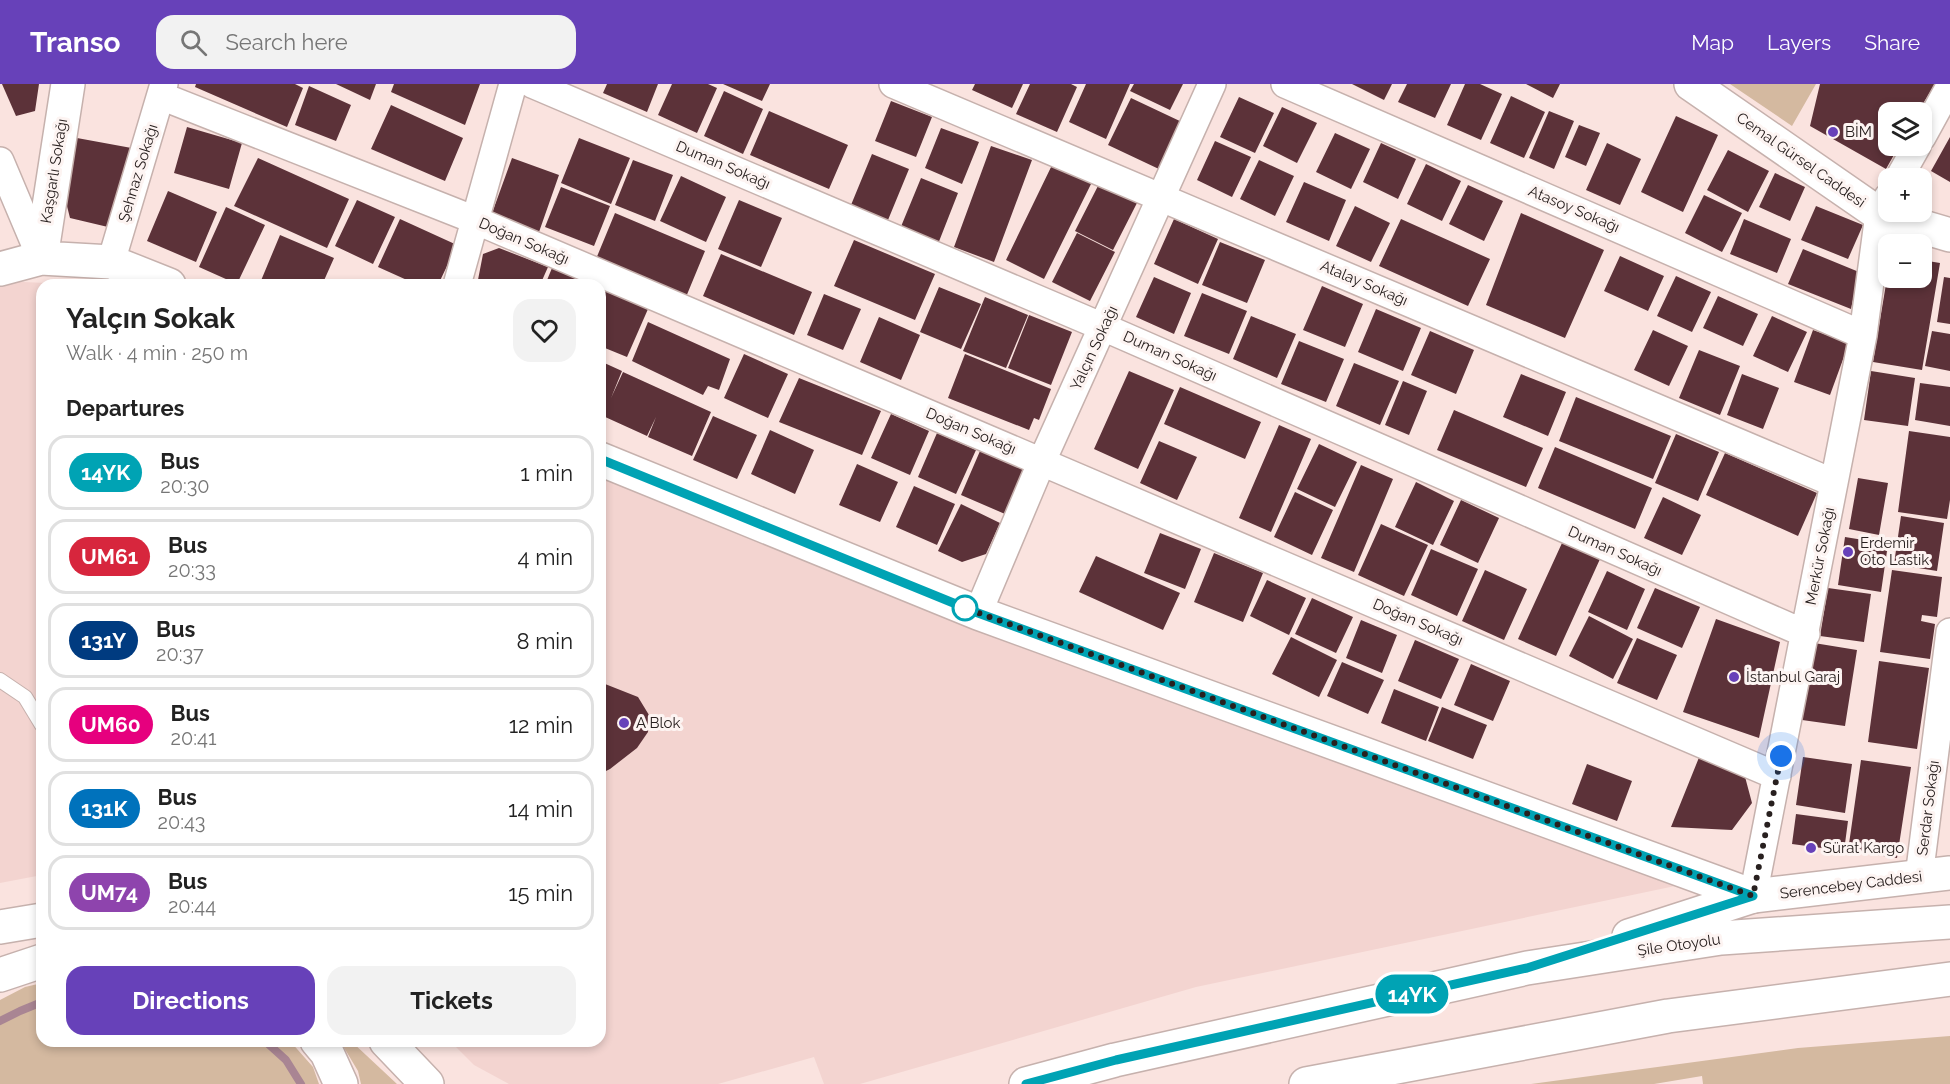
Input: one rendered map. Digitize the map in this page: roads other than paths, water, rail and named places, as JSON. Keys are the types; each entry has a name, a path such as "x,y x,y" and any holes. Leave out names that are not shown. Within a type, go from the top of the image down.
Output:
{"main road":[{"name":"Kaşgarlı Sokağı","path":"41,258 68,84"},
{"name":"Cemal Gürsel Caddesi","path":"1691,84 1878,201"},
{"name":"Cemal Gürsel Caddesi","path":"1923,222 1950,234"},
{"path":"0,269 41,258 111,262 154,279"},
{"path":"606,461 978,613 1753,896"},
{"name":"Serencebey Caddesi","path":"1527,968 1753,896 1934,875"},
{"path":"0,927 36,921"},
{"name":"Şile Otoyolu","path":"1026,1084 1116,1060 1527,968 1721,938 1950,922"},
{"path":"0,975 36,963"},
{"path":"1306,1084 1668,1016 1950,979"},
{"path":"1863,992 1950,994"},
{"path":"322,1047 341,1084"},
{"path":"392,1047 427,1084"}],"street":[{"path":"459,279 513,84"},
{"name":"Duman Sokağı","path":"532,84 1103,327 1806,634"},
{"name":"Atalay Sokağı","path":"893,84 1834,483"},
{"name":"Yalçın Sokağı","path":"978,613 1042,461 1212,84"},
{"name":"Atasoy Sokağı","path":"1285,84 1863,335"},
{"path":"1932,119 1950,86"},
{"name":"Doğan Sokağı","path":"162,90 475,220 1777,776"},
{"name":"Şehnaz Sokağı","path":"111,262 162,90"},
{"path":"0,161 41,258"},
{"name":"Merkür Sokağı","path":"1753,896 1863,335 1881,222"},
{"name":"Serdar Sokağı","path":"1934,875 1950,632"}],"lane":[{"path":"0,680 25,697 36,715"}],"waterway":[{"path":"0,1021 36,1004"},
{"path":"272,1047 286,1060 301,1084"}],"place":[{"name":"BİM","path":"1833,132"},
{"name":"Erdemir Oto Lastik","path":"1848,552"},
{"name":"İstanbul Garaj","path":"1734,677"},
{"name":"A Blok","path":"624,723"},
{"name":"Sürat Kargo","path":"1811,848"}]}
